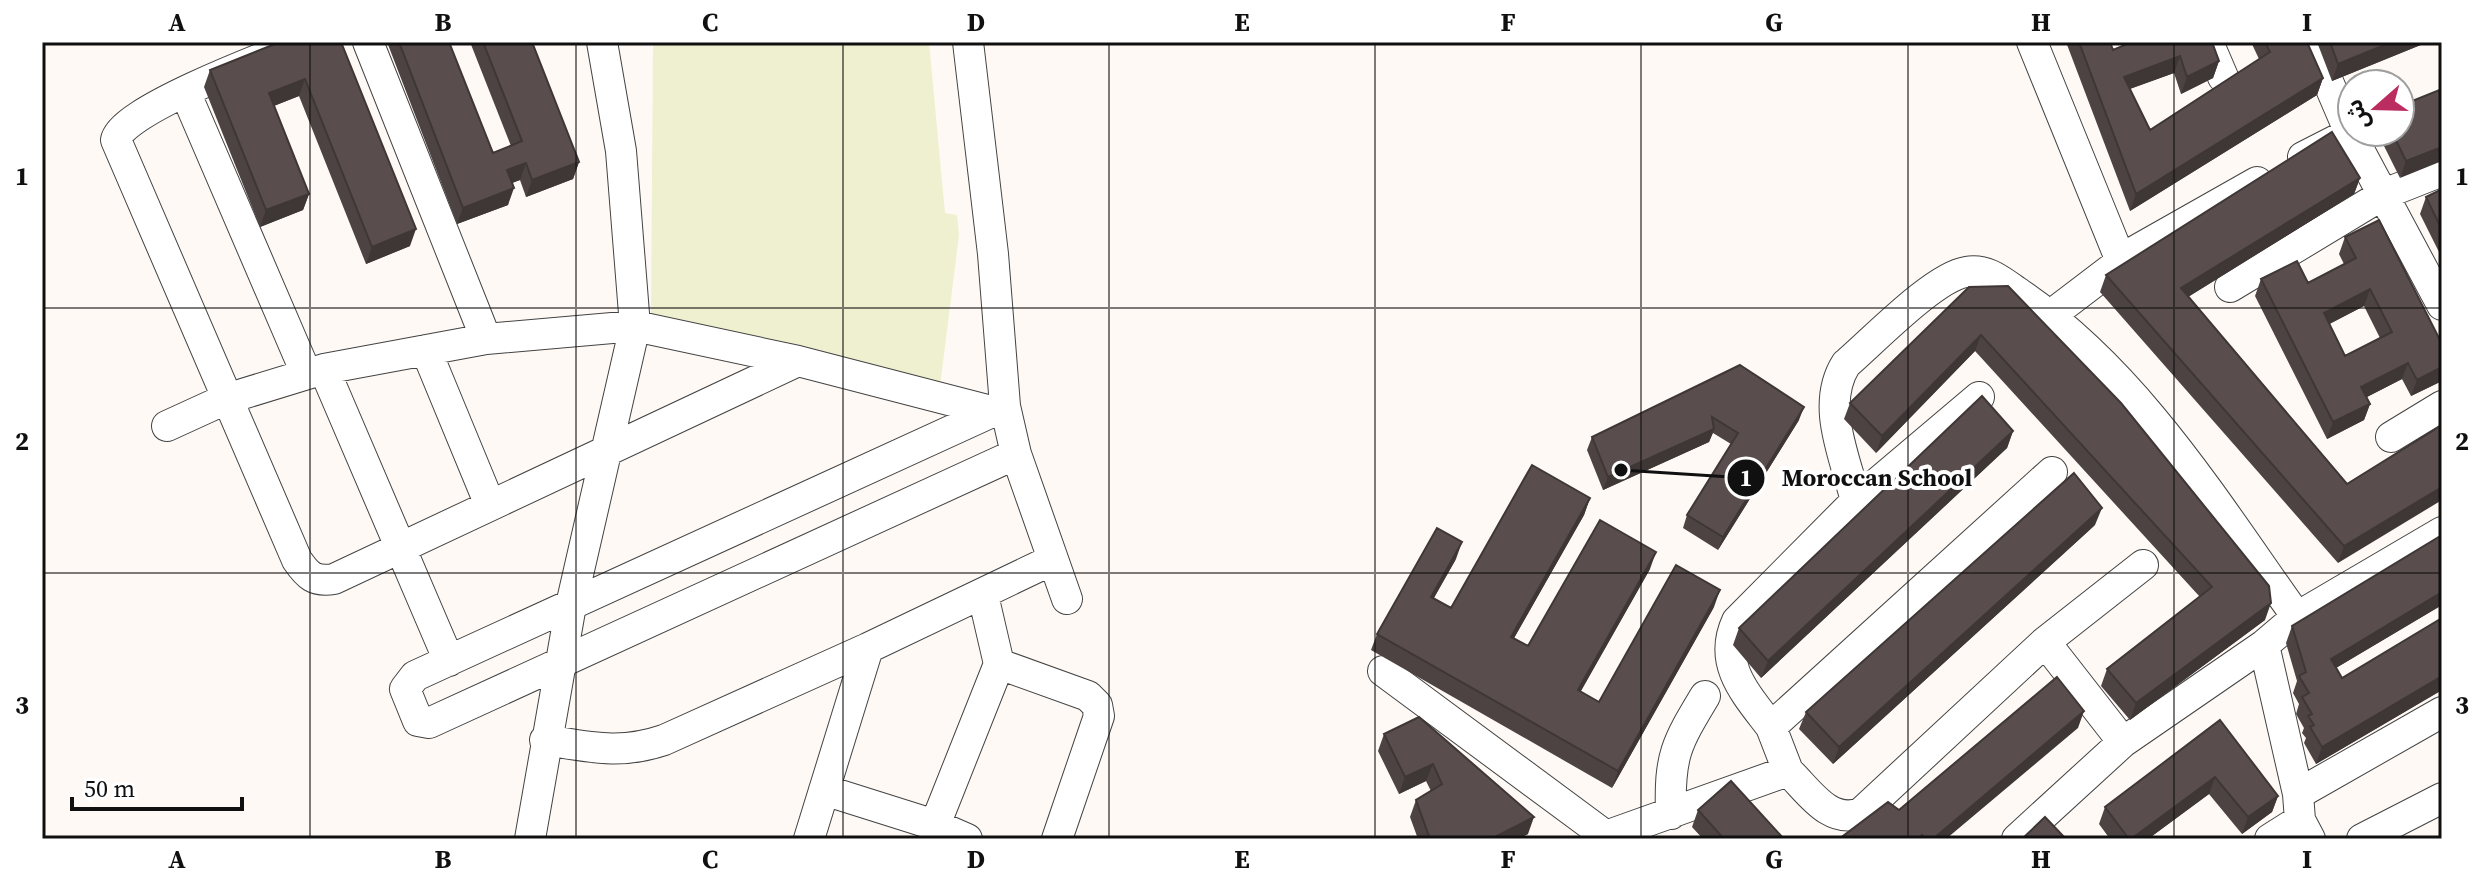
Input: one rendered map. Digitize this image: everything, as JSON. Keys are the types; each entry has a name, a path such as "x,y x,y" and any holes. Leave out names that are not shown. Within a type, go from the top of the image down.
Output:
{"street":[{"path":"303,42 207,80 186,94 130,121 119,130 116,140 226,399 297,560 307,576 318,581 334,579 798,361"},
{"path":"368,42 486,339"},
{"path":"530,839 545,740 564,661 571,605 635,326 621,151 602,42"},
{"path":"968,42 993,254 998,409 1067,599"},
{"path":"2032,42 2121,261"},
{"path":"2208,42 2223,77"},
{"path":"2311,42 2336,98"},
{"path":"186,94 315,371 402,546 449,661"},
{"path":"2051,315 2121,261 2336,140"},
{"path":"2360,148 2442,305"},
{"path":"2230,287 2384,194 2442,171"},
{"path":"1856,501 1832,404 1836,380 1846,364 1943,279 1964,272 1986,271 2051,315 2119,380 2181,453 2297,617"},
{"path":"167,426 226,399 315,371 486,339 635,326 998,409"},
{"path":"426,350 490,505"},
{"path":"1979,397 1856,501 1737,621 1730,637 1729,662 1741,687 1771,727 1788,771 1833,814 1846,819 1861,813 2045,642 2143,565"},
{"path":"2391,437 2442,406"},
{"path":"998,409 415,676 405,689 418,721 424,724 1016,454"},
{"path":"1771,727 2052,472"},
{"path":"2017,839 2123,742 2264,645 2297,617 2442,532"},
{"path":"545,740 609,750 635,750 868,648 1052,560"},
{"path":"935,825 999,664 983,595"},
{"path":"2045,642 2123,742"},
{"path":"2264,645 2302,818"},
{"path":"809,839 868,648"},
{"path":"999,664 1088,696 1097,705 1099,716 1057,839"},
{"path":"1383,671 1604,838 1788,771"},
{"path":"1671,814 1669,772 1676,744 1705,696"},
{"path":"2270,839 2442,712"},
{"path":"824,790 935,825 967,839"},
{"path":"2362,839 2402,830 2442,798"}],"green space":[{"path":"653,42 929,42 945,213 957,215 959,235 940,386 651,314"}],"building":[{"path":"280,42 341,42 416,229 372,247 305,79 269,93 309,194 266,210 210,70"},
{"path":"399,42 449,42 493,153 522,141 483,42 532,42 579,162 532,180 526,163 507,170 514,188 463,208"},
{"path":"2079,42 2110,42 2113,50 2132,42 2212,42 2219,61 2187,77 2180,56 2124,77 2150,130 2270,52 2265,42 2307,42 2323,78 2136,194"},
{"path":"2330,42 2392,42 2338,64"},
{"path":"2442,89 2442,147 2406,161 2400,148 2416,148 2416,100"},
{"path":"2332,132 2336,148 2342,148 2360,178 2181,288 2347,484 2442,425 2442,487 2344,546 2106,275"},
{"path":"2442,189 2442,230 2426,197"},
{"path":"2379,220 2442,344 2442,367 2417,380 2408,363 2361,387 2370,404 2333,422 2261,279 2297,261 2308,283 2356,258 2345,237","holes":["2370,289 2392,332 2345,356 2324,313"]},
{"path":"2008,286 2121,403 2269,586 2271,603 2136,703 2107,669 2212,587 1981,335 1882,436 1850,403 1969,287"},
{"path":"1740,365 1804,407 1723,537 1687,515 1738,433 1712,417 1714,429 1608,477 1592,437"},
{"path":"1982,396 2013,431 1768,661 1739,628"},
{"path":"1532,465 1590,498 1511,637 1528,646 1600,520 1656,552 1578,690 1599,702 1676,565 1720,590 1618,771 1377,634 1437,528 1462,542 1431,597 1451,608"},
{"path":"2074,473 2102,508 1839,747 1806,712"},
{"path":"2442,535 2442,592 2331,659 2342,678 2442,618 2442,676 2322,747 2310,727 2314,725 2308,716 2312,714 2302,697 2309,693 2299,676 2306,672 2292,626"},
{"path":"2057,677 2084,711 1933,839 1922,835 1917,839 1839,839 1888,802 1899,810"},
{"path":"1419,717 1534,817 1491,839 1430,839 1416,800 1442,784 1433,764 1405,777 1384,734"},
{"path":"2220,720 2278,796 2248,817 2215,777 2129,839 2105,807"},
{"path":"1731,781 1784,839 1724,839 1698,810"},
{"path":"2045,817 2066,839 2022,839"}],"place":[{"name":"Moroccan School","path":"1621,470"}]}
